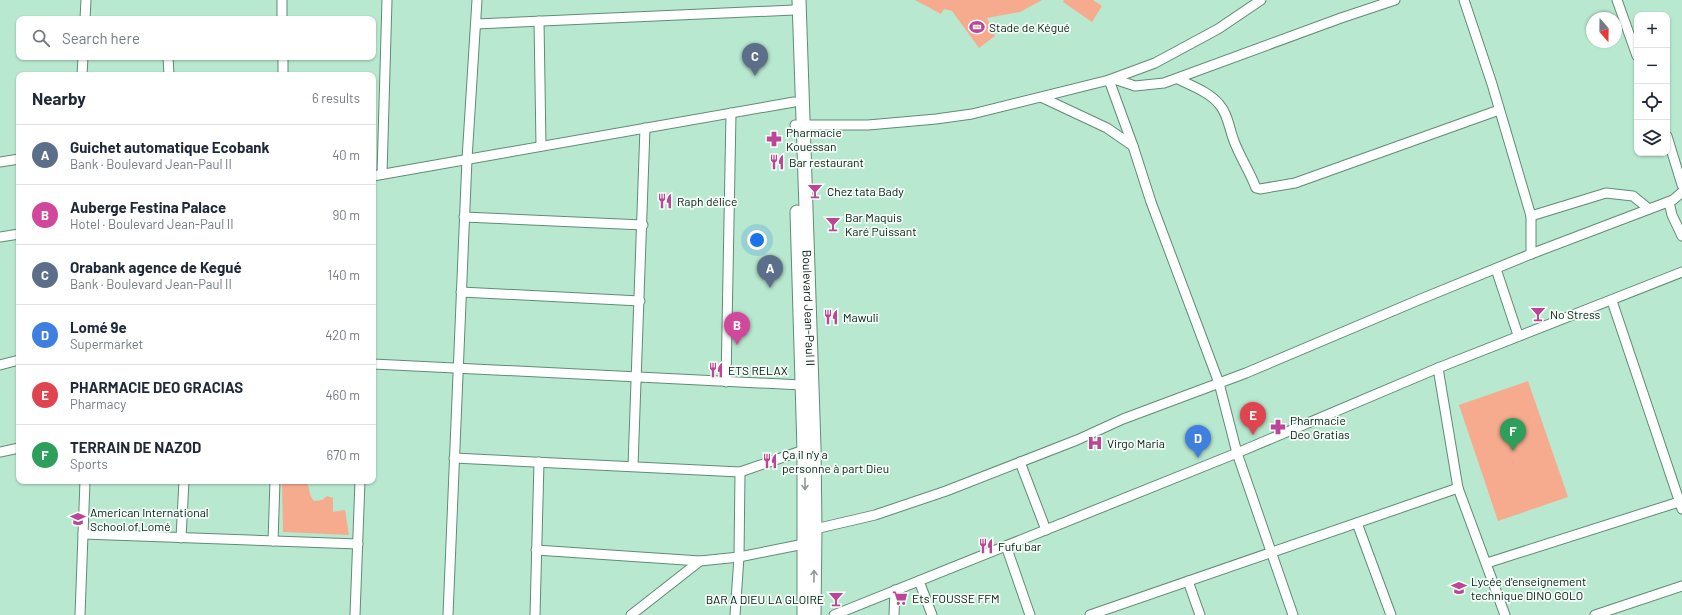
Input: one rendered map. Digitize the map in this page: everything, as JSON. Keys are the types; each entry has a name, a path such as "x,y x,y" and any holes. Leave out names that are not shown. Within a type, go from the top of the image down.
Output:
{"main road":[{"name":"Boulevard Jean-Paul II","path":"796,3 794,102 799,125 815,529 814,615"},
{"name":"Boulevard Jean-Paul II","path":"796,3 804,450 804,615"}],"street":[{"path":"85,16 86,0"},
{"path":"282,0 282,16"},
{"path":"387,0 378,175 794,102"},
{"path":"448,615 464,217 477,0"},
{"path":"799,125 868,125 972,114 1043,98 1112,80 1155,63 1224,25 1261,0"},
{"path":"1112,80 1135,86 1161,84 1341,18 1395,0"},
{"path":"1464,0 1477,36 1531,216 1531,254"},
{"path":"1617,0 1634,48"},
{"path":"476,24 796,3"},
{"path":"539,21 541,146"},
{"path":"82,72 83,60"},
{"path":"168,60 169,72"},
{"path":"283,60 283,72"},
{"path":"1178,79 1202,91 1219,103 1224,111 1233,139 1247,171 1256,188 1260,189 1295,183 1499,110"},
{"path":"1112,80 1151,202 1219,383 1237,452 1293,615"},
{"path":"1043,98 1107,128 1133,146"},
{"path":"726,382 731,113"},
{"path":"634,466 645,128"},
{"path":"1670,146 1682,185"},
{"path":"0,162 16,159"},
{"path":"815,529 875,515 913,503 1077,440 1123,419 1246,373 1531,254 1671,201 1682,192"},
{"path":"1531,216 1606,193 1633,196 1649,209"},
{"path":"1671,201 1682,223"},
{"path":"1671,201 1672,215 1682,236"},
{"path":"464,217 643,225"},
{"path":"0,236 16,234"},
{"path":"1496,269 1518,335"},
{"path":"834,615 1237,452 1518,335 1612,301 1682,272"},
{"path":"461,292 640,301"},
{"path":"1487,563 1681,504 1612,301"},
{"path":"0,365 16,361"},
{"path":"376,364 802,385"},
{"path":"1438,368 1458,488 1505,615"},
{"path":"0,452 16,449"},
{"path":"454,458 740,472 804,450"},
{"path":"535,615 539,462"},
{"path":"1020,462 1046,530"},
{"path":"735,615 739,557 740,472"},
{"path":"80,615 85,484"},
{"path":"181,538 184,484"},
{"path":"273,541 275,484"},
{"path":"355,615 360,484"},
{"path":"1090,615 1115,611 1188,581 1458,488"},
{"path":"1358,523 1391,615"},
{"path":"83,534 358,544"},
{"path":"536,550 700,561 739,557 804,544"},
{"path":"1006,546 1030,615"},
{"path":"631,615 700,561"},
{"path":"919,581 932,615"},
{"path":"1188,581 1200,615"},
{"path":"1595,615 1682,586"},
{"path":"894,615 895,590"}],"shaded area":[{"name":"Stade de Kégué","path":"915,0 1042,0 1020,12 987,18 995,36 979,48 952,11 944,9 941,14"},
{"path":"1064,0 1093,0 1102,6 1092,22 1063,2"},
{"path":"1528,381 1568,497 1498,521 1459,405"},
{"path":"282,484 307,484 314,501 322,500 327,496 333,498 333,512 345,510 349,535 283,532"}],"place":[{"name":"Stade de Kégué","path":"977,27"},
{"name":"Orabank agence de Kegué","path":"755,76"},
{"name":"Pharmacie Kouessan","path":"774,139"},
{"name":"Bar restaurant","path":"777,162"},
{"name":"Chez tata Bady","path":"815,191"},
{"name":"Raph délice","path":"665,201"},
{"name":"Bar Maquis Karé Puissant","path":"833,224"},
{"name":"Guichet automatique Ecobank","path":"770,288"},
{"name":"No Stress","path":"1538,314"},
{"name":"Mawuli","path":"831,317"},
{"name":"Auberge Festina Palace","path":"737,345"},
{"name":"ETS RELAX","path":"716,370"},
{"name":"Pharmacie Deo Gratias","path":"1278,427"},
{"name":"PHARMACIE DEO GRACIAS","path":"1253,435"},
{"name":"Virgo Maria","path":"1095,443"},
{"name":"TERRAIN DE NAZOD","path":"1513,451"},
{"name":"Lomé 9e","path":"1198,458"},
{"name":"Ça il n'y a personne à part Dieu","path":"770,461"},
{"name":"American International School of Lomé","path":"78,519"},
{"name":"Fufu bar","path":"986,546"},
{"name":"Lycée d'enseignement technique DINO GOLO","path":"1459,588"},
{"name":"Ets FOUSSE FFM","path":"900,598"},
{"name":"BAR A DIEU LA GLOIRE","path":"836,599"}]}
